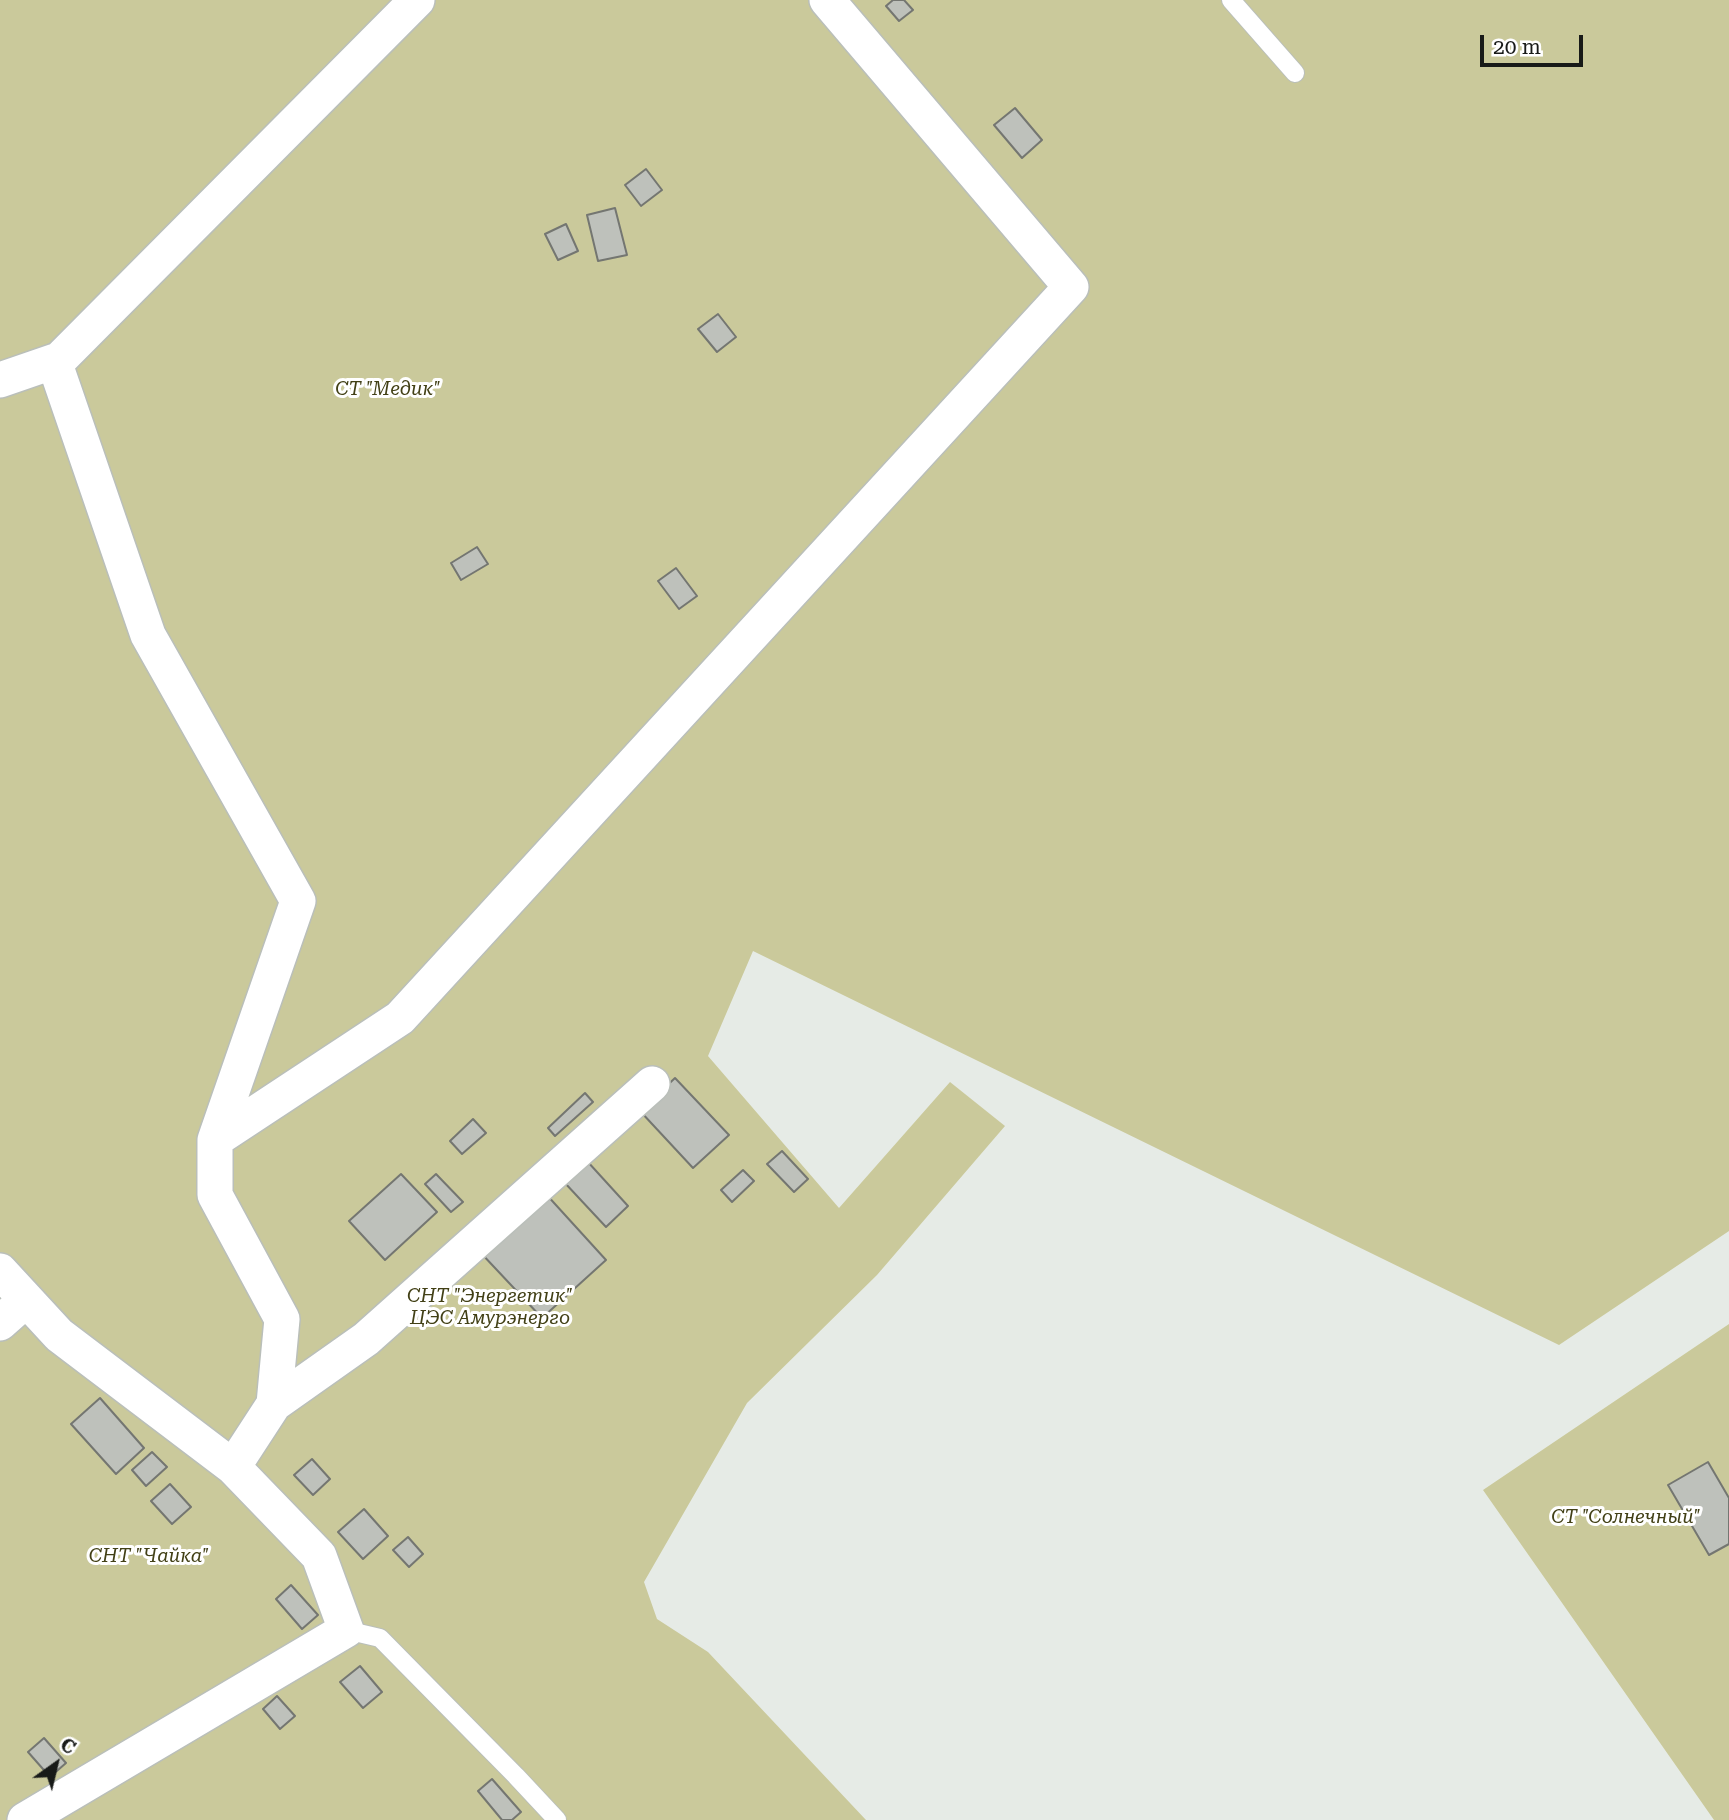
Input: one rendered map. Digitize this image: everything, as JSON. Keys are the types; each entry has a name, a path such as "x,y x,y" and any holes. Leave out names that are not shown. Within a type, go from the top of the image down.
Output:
{"street":[{"path":"274,1404 282,1319 215,1195 215,1140 298,901 148,635 55,363 417,0"},
{"path":"215,1140 400,1017 1071,287 827,0"},
{"path":"0,380 58,360"},
{"path":"233,1467 274,1404 366,1339 652,1084"},
{"path":"0,1271 59,1335 233,1467 319,1556 346,1630 25,1820"},
{"path":"0,1323 26,1300"}],"lane":[{"path":"1231,0 1295,73"},
{"path":"346,1630 380,1638 556,1820"}],"green space":[{"path":"0,0 1729,0 1729,1231 1559,1345 753,951 708,1056 839,1208 950,1082 1005,1126 877,1275 747,1403 644,1582 657,1619 708,1652 866,1820 0,1820"},
{"name":"СТ \"Солнечный\"","path":"1729,1324 1729,1820 1714,1820 1483,1490"}],"building":[{"path":"893,0 904,0 913,10 899,21 886,6"},
{"path":"1015,108 1042,140 1022,158 994,125"},
{"path":"646,169 662,190 641,206 625,185"},
{"path":"615,208 627,255 598,261 587,215"},
{"path":"566,224 578,251 558,260 545,234"},
{"path":"718,314 736,337 717,352 698,329"},
{"path":"477,547 488,564 461,580 451,563"},
{"path":"676,568 697,596 679,609 658,581"},
{"path":"675,1078 729,1135 693,1168 640,1111"},
{"path":"585,1093 593,1102 555,1136 548,1128"},
{"path":"473,1119 486,1133 462,1154 450,1141"},
{"path":"782,1151 808,1179 794,1192 767,1164"},
{"path":"587,1161 628,1206 606,1227 564,1182"},
{"path":"743,1170 754,1181 732,1202 721,1190"},
{"path":"401,1174 437,1212 385,1260 349,1221"},
{"path":"436,1174 463,1202 451,1212 425,1184"},
{"path":"545,1193 606,1260 542,1318 480,1252"},
{"path":"100,1398 144,1448 116,1474 71,1424"},
{"path":"152,1452 167,1467 146,1486 132,1470"},
{"path":"312,1459 330,1479 313,1495 294,1475"},
{"path":"1708,1462 1729,1498 1729,1544 1709,1555 1668,1485"},
{"path":"170,1484 191,1507 172,1524 151,1501"},
{"path":"364,1509 388,1536 363,1559 338,1532"},
{"path":"408,1537 423,1554 409,1567 393,1550"},
{"path":"291,1585 318,1615 302,1629 276,1599"},
{"path":"360,1666 382,1692 363,1708 340,1682"},
{"path":"277,1696 295,1716 280,1729 263,1709"},
{"path":"44,1738 66,1763 50,1777 28,1752"},
{"path":"492,1779 521,1812 512,1820 502,1820 478,1791"}],"park label":[{"name":"СТ \"Медик\"","path":"388,389"},
{"name":"СНТ \"Энергетик\" ЦЭС Амурэнерго","path":"490,1307"},
{"name":"СНТ \"Чайка\"","path":"149,1556"}]}
